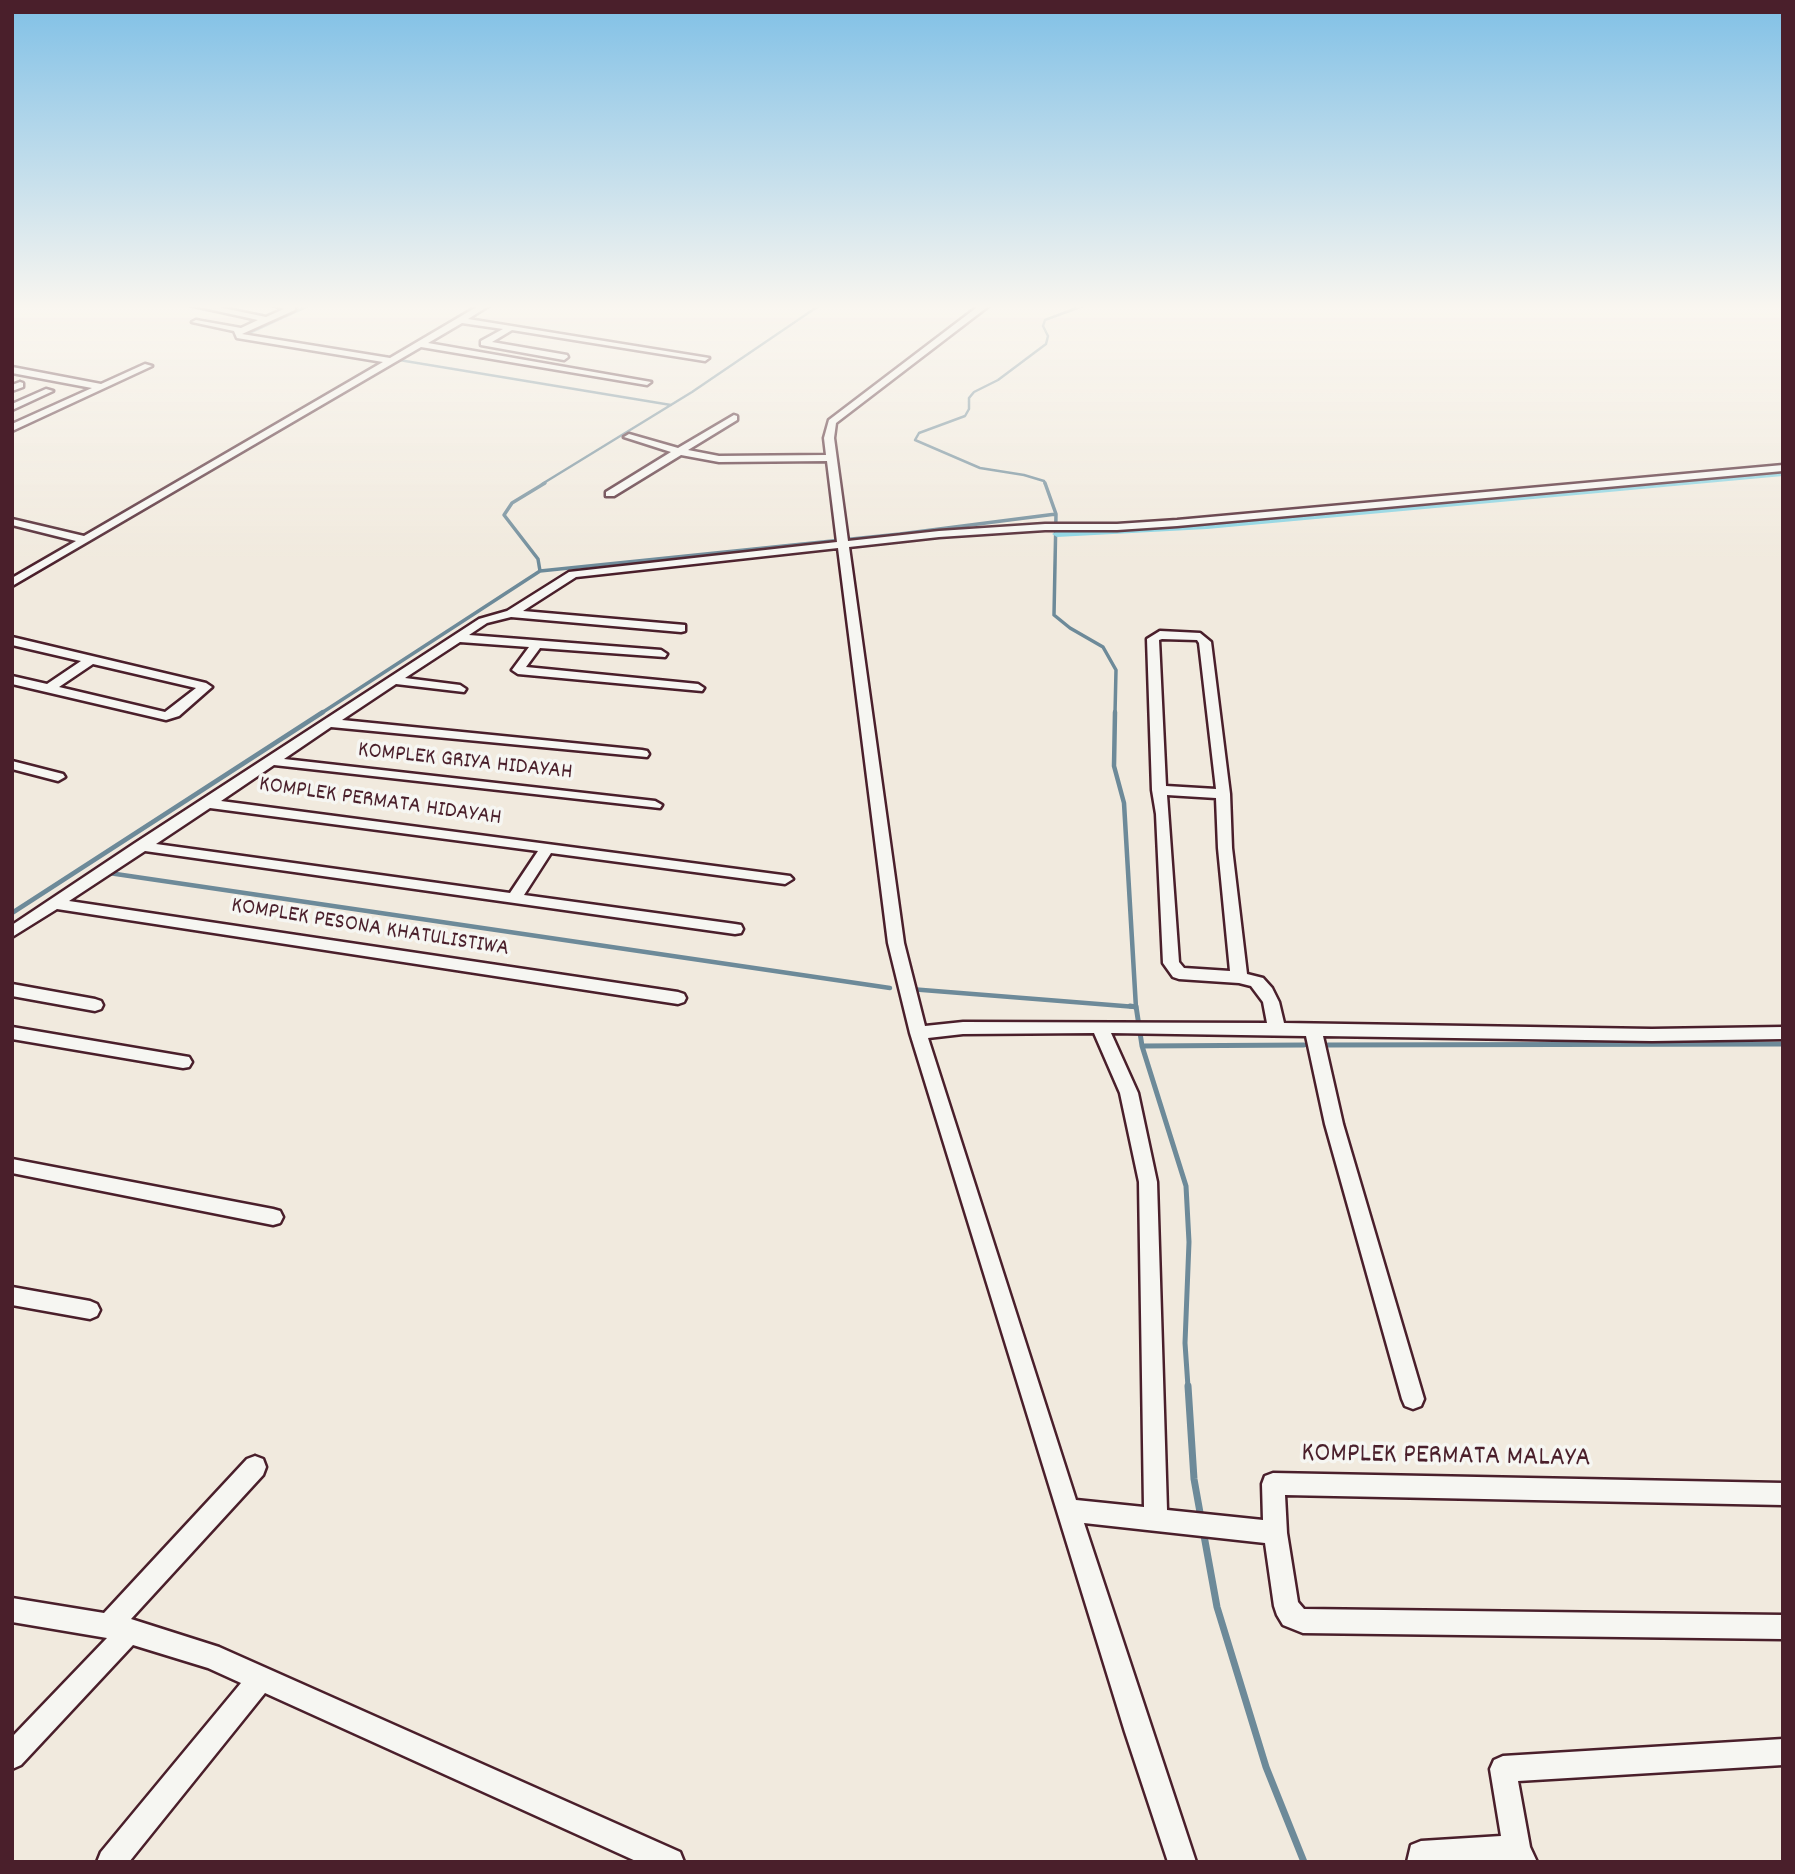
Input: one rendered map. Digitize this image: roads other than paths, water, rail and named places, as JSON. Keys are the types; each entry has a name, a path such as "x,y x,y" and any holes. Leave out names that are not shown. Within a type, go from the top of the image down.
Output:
{"street":[{"path":"12,407 46,392"},
{"path":"12,428 90,392"},
{"path":"12,583 339,392"},
{"path":"871,392 832,422 828,429 896,943 918,1033 1138,1732 1182,1862"},
{"path":"12,417 30,421"},
{"path":"610,494 734,418"},
{"path":"629,437 681,452 719,459 832,458"},
{"path":"12,932 483,621 511,613 576,573 844,541 1045,527 1177,523 1783,468"},
{"path":"12,522 86,540"},
{"path":"511,613 681,628"},
{"path":"1239,976 1223,794 1203,639 1154,636 1159,790 1166,857 1168,950 1173,968 1191,975 1239,976 1257,982 1266,992 1277,1030"},
{"path":"458,638 660,654"},
{"path":"12,640 206,687 174,713 166,716 12,680"},
{"path":"537,644 519,670 698,688"},
{"path":"50,688 93,659"},
{"path":"393,680 460,689"},
{"path":"329,723 642,754"},
{"name":"KOMPLEK GRIYA HIDAYAH","path":"270,761 655,805"},
{"path":"12,765 58,777"},
{"path":"1159,790 1223,794"},
{"name":"KOMPLEK PERMATA HIDAYAH","path":"207,803 785,879"},
{"path":"140,846 735,929"},
{"path":"514,898 547,848"},
{"name":"KOMPLEK PESONA KHATULISTIWA","path":"55,904 678,998"},
{"path":"12,990 95,1004"},
{"path":"918,1033 963,1028 1108,1027 1652,1035 1783,1033"},
{"path":"1108,1027 1129,1093 1148,1182 1165,1521"},
{"path":"1313,1031 1334,1125 1413,1399"},
{"path":"12,1033 183,1062"},
{"path":"12,1166 273,1217"},
{"path":"12,1296 90,1310"},
{"path":"12,1756 255,1467"},
{"name":"KOMPLEK PERMATA MALAYA","path":"1783,1494 1273,1484 1275,1533 1286,1606 1292,1616 1303,1621 1783,1627"},
{"path":"1069,1510 1275,1533"},
{"path":"12,1610 119,1628 210,1657 670,1862"},
{"path":"111,1862 260,1679"},
{"path":"1421,1862 1421,1855 1520,1855 1503,1769 1783,1752"}],"waterway":[{"path":"595,392 671,405"},
{"path":"671,405 691,392"},
{"path":"974,392 969,398 969,409 965,416 919,433 915,440 980,468 1024,475 1044,481 1045,484"},
{"path":"542,484 671,405"},
{"path":"1057,534 1207,526 1783,473"},
{"path":"540,571 538,559 504,515 512,503 545,483"},
{"path":"1045,483 1056,514"},
{"path":"540,571 900,534 1056,514"},
{"path":"1056,514 1054,615 1070,628 1103,647 1116,670 1115,714"},
{"path":"320,714 540,571"},
{"path":"12,913 323,712"},
{"path":"1115,712 1114,766 1124,803 1136,1007"},
{"path":"109,873 890,988"},
{"path":"910,989 1136,1007"},
{"path":"1130,1006 1136,1007"},
{"path":"1136,1006 1142,1046"},
{"path":"1328,1045 1783,1044"},
{"path":"1142,1046 1304,1045"},
{"path":"1142,1046 1186,1186 1189,1242 1185,1343 1188,1387"},
{"path":"1188,1386 1194,1479 1201,1518"},
{"path":"1203,1530 1217,1607 1266,1767 1304,1862"}]}
